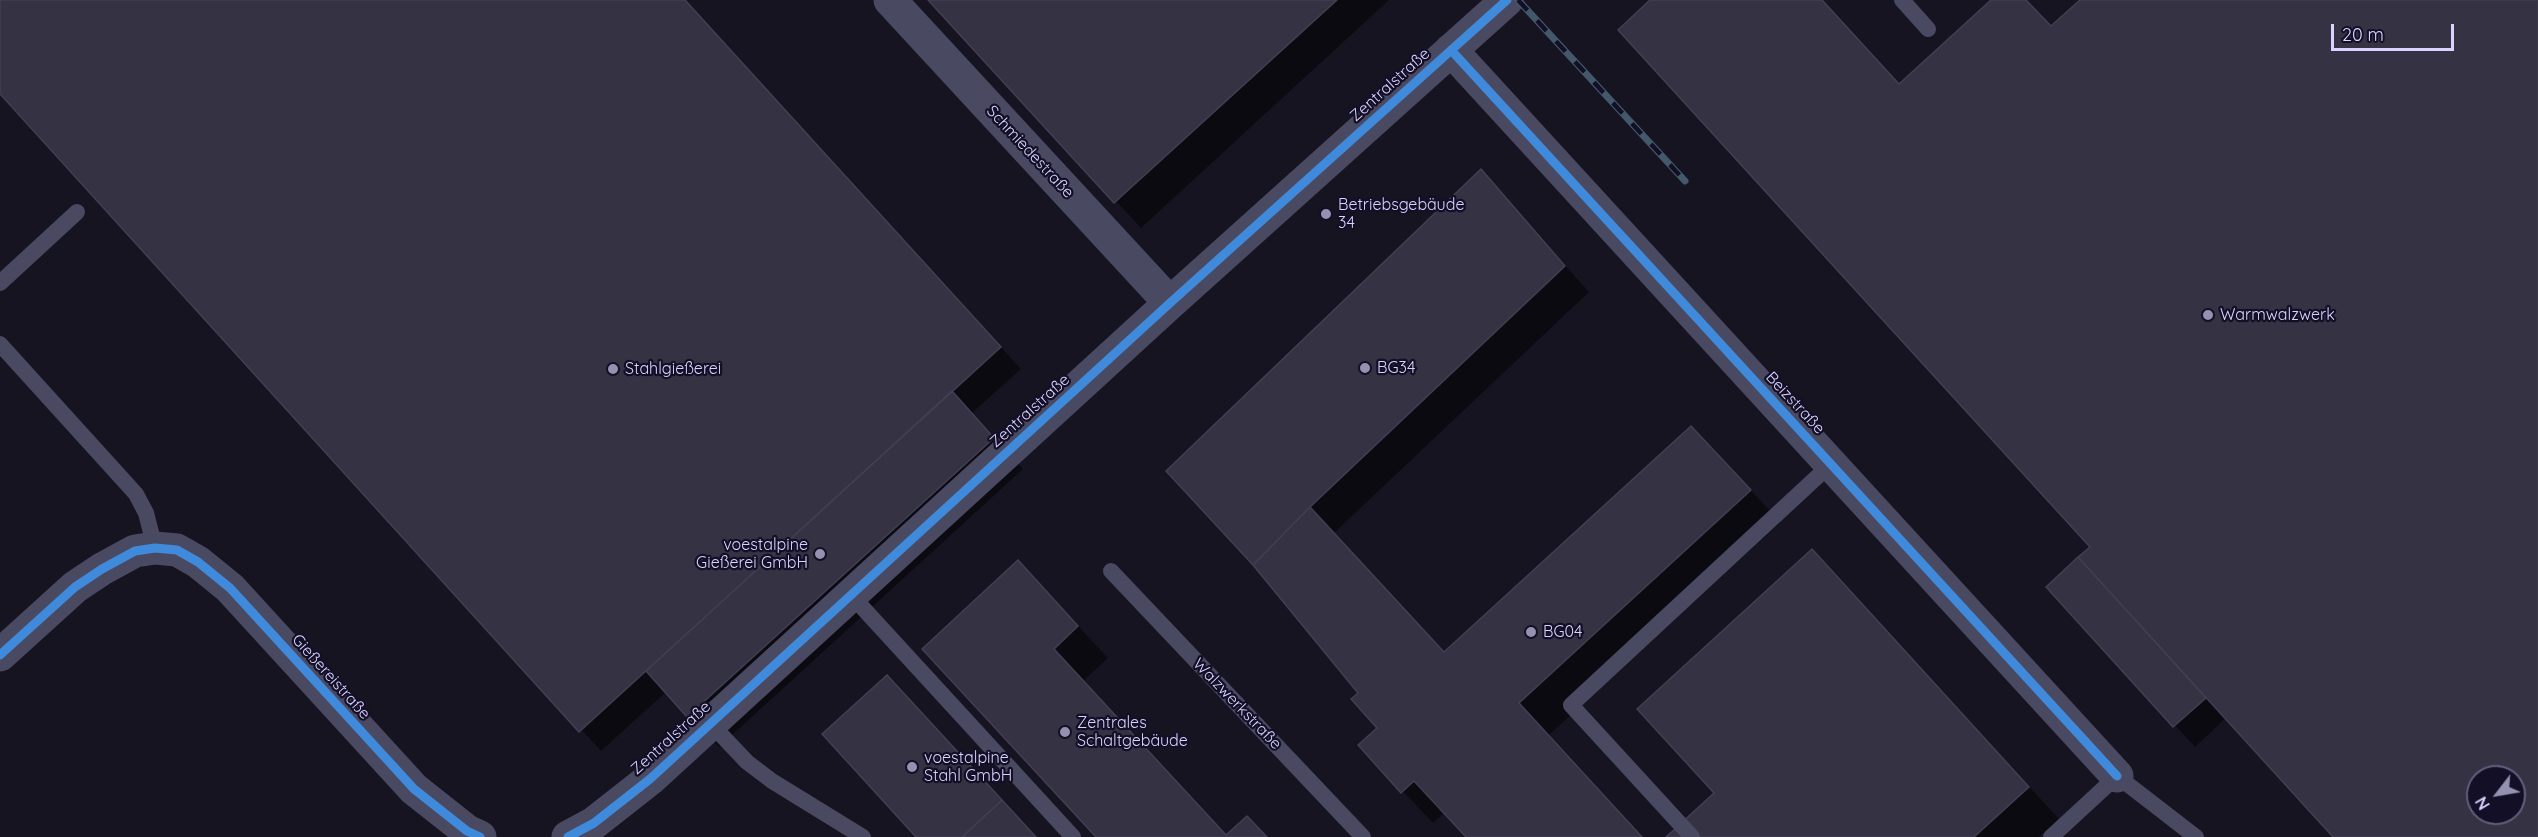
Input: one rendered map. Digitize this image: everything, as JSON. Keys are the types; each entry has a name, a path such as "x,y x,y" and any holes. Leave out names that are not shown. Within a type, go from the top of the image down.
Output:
{"street":[{"name":"Schmiedestraße","path":"890,0 1170,303"},
{"name":"Zentralstraße","path":"568,837 594,823 651,779 1170,303 1507,0"},
{"name":"Beizstraße","path":"1451,50 2117,776"},
{"path":"0,655 75,586 135,551 154,548"},
{"name":"Gießereistraße","path":"154,548 177,550 198,562 230,588 414,789 467,831 480,837"}],"lane":[{"path":"1902,0 1928,29"},
{"path":"0,283 77,212"},
{"path":"0,344 136,494 146,513 154,548"},
{"path":"1692,837 1571,705 1831,464"},
{"name":"Walzwerkstraße","path":"1111,571 1364,837"},
{"path":"851,595 1073,837"},
{"path":"710,723 747,762 772,781 863,837"},
{"path":"2051,837 2117,776"},
{"name":"Beizstraße","path":"2117,776 2196,837"}],"building":[{"name":"Stahlgießerei","path":"0,0 685,0 1001,347 579,732 0,94"},
{"path":"928,0 1337,0 1114,203"},
{"name":"Warmwalzwerk","path":"1650,0 1822,0 1899,84 1991,0 2026,0 2051,26 2080,0 2538,0 2538,837 2333,837 2078,557 2090,547 1618,30"},
{"name":"BG34","path":"1481,169 1565,266 1310,507 1253,565 1166,471"},
{"name":"voestalpine Gießerei GmbH","path":"952,391 994,438 687,717 646,671"},
{"name":"BG04","path":"1691,426 1751,490 1519,703 1642,837 1466,837 1414,781 1401,793 1358,745 1377,728 1351,699 1358,693 1253,565 1310,507 1444,652"},
{"path":"1812,549 2029,787 1974,837 1666,837 1714,793 1637,709"},
{"path":"2078,557 2206,698 2173,727 2046,587"},
{"name":"Zentrales Schaltgebäude","path":"1018,560 1078,626 1054,649 1226,835 1247,816 1267,837 1096,837 922,649"},
{"name":"voestalpine Stahl GmbH","path":"887,675 1002,800 962,837 916,837 822,734"},
{"path":"1002,800 1036,837 962,837"}],"railway":[{"path":"1518,0 1685,181"}],"cycle path":[{"path":"568,837 594,823 650,779 1170,303 1507,0"},
{"path":"1451,50 2117,776"},
{"path":"0,655 75,587 102,569 135,551 155,548 177,550 198,562 230,588 414,789 467,831 480,837"}],"place":[{"name":"Betriebsgebäude 34","path":"1326,214"},
{"name":"Warmwalzwerk","path":"2208,315"},
{"name":"BG34","path":"1365,368"},
{"name":"Stahlgießerei","path":"613,369"},
{"name":"voestalpine Gießerei GmbH","path":"820,554"},
{"name":"BG04","path":"1531,632"},
{"name":"Zentrales Schaltgebäude","path":"1065,732"},
{"name":"voestalpine Stahl GmbH","path":"912,767"}]}
